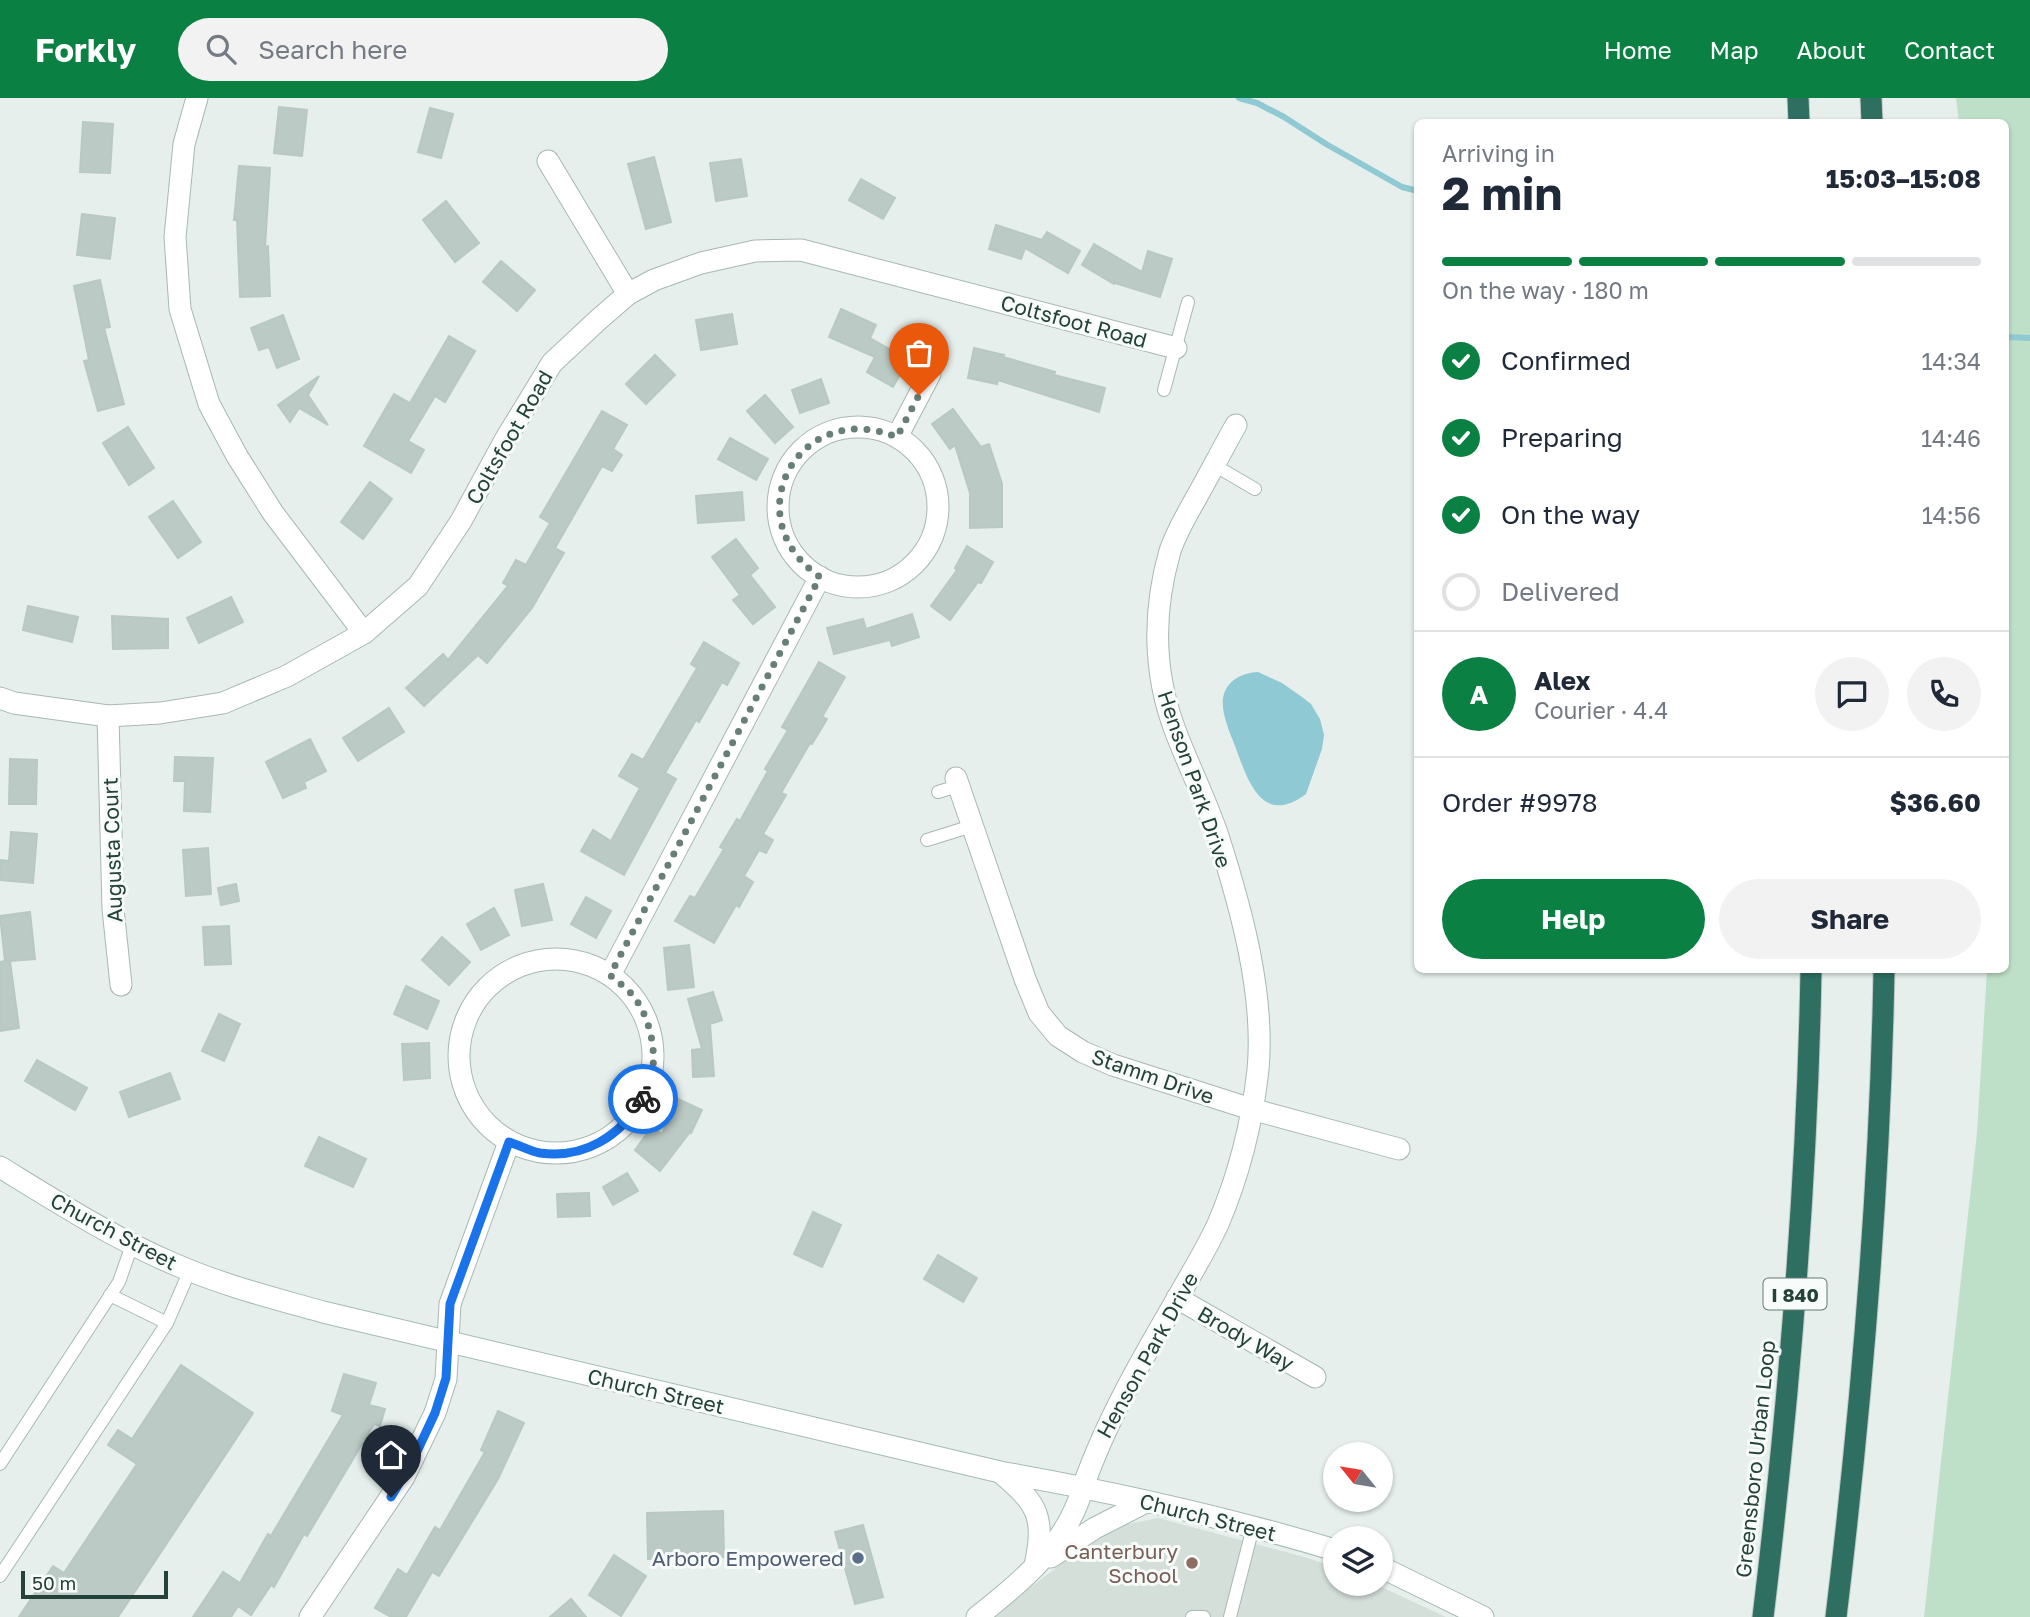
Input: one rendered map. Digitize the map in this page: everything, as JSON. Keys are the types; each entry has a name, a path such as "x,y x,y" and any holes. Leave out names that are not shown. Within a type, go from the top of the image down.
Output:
{"highway":[{"path":"1798,98 1799,119"},
{"path":"1871,98 1872,119"},
{"name":"Greensboro Urban Loop","path":"1763,1617 1789,1379 1797,1273 1811,973"},
{"path":"1836,1617 1860,1398 1872,1251 1884,973"}],"street":[{"path":"197,98 184,144 175,237 180,309 209,404 237,456 273,513 364,633"},
{"path":"548,161 628,294"},
{"name":"Coltsfoot Road","path":"0,698 14,703 108,716 160,713 223,703 287,676 364,633 418,586 461,521 505,440 552,363 628,294 654,280 701,262 755,251 801,250 1176,348"},
{"path":"897,437 930,374"},
{"name":"Henson Park Drive","path":"1035,1568 1070,1521 1098,1443 1201,1259 1241,1162 1251,1110 1258,1070 1259,1029 1255,979 1217,834 1174,727 1165,697 1156,627 1171,549 1180,527 1236,425"},
{"path":"867,428 897,437 920,457 935,485 937,516 928,545 908,569 880,584 849,587 820,577 796,558 782,530 779,499 788,469 808,445 836,430 867,428"},
{"path":"610,975 820,577"},
{"name":"Augusta Court","path":"108,716 113,909 121,985"},
{"name":"Stamm Drive","path":"951,785 972,826 1025,979 1040,1013 1058,1036 1083,1052 1113,1065 1251,1110 1399,1149"},
{"path":"551,958 582,962 610,975 634,997 649,1027 654,1060 647,1092 629,1120 604,1141 573,1153 540,1153 509,1142 484,1122 467,1096 464,1086 459,1066 461,1035 473,1006 493,982 520,965 551,958"},
{"path":"310,1617 404,1477 435,1413 446,1378 450,1304 509,1142"},
{"name":"Church Street","path":"0,1167 132,1245 190,1270 312,1309 1000,1472 1083,1487 1253,1527 1323,1547"},
{"name":"Brody Way","path":"1177,1298 1315,1377"},
{"path":"1000,1472 1019,1488 1039,1519 1041,1539 1035,1568"},
{"path":"977,1617 1035,1568 1096,1528 1146,1502"},
{"path":"1393,1573 1483,1617"}],"lane":[{"path":"1164,390 1188,302"},
{"path":"1214,465 1255,489"},
{"path":"927,841 972,826"},
{"path":"0,1464 119,1282 132,1245"},
{"path":"0,1576 167,1324 190,1270"},
{"path":"110,1295 167,1324"},
{"path":"1230,1617 1253,1527"},
{"path":"1192,1617 1204,1617"}],"shaded area":[{"name":"Canterbury School","path":"1158,1518 1308,1558 1323,1564 1323,1596 1393,1596 1393,1592 1446,1617 992,1617 1083,1547 1119,1526"}],"green space":[{"path":"1956,98 2030,98 2030,1617 1924,1617 1977,1133 1987,973 2009,973 2009,119 1959,119"}],"water":[{"path":"1258,672 1282,683 1302,697 1311,704 1320,719 1324,735 1322,749 1306,794 1291,803 1268,803 1259,796 1245,773 1224,714 1224,694 1229,684 1242,675"}],"building":[{"path":"279,107 307,110 302,156 274,153"},
{"path":"430,108 453,114 441,158 418,152"},
{"path":"83,122 113,124 110,173 80,172"},
{"path":"654,157 671,222 646,229 628,164"},
{"path":"741,159 747,196 716,201 710,163"},
{"path":"239,166 270,168 265,247 268,246 270,296 240,297 237,220 234,220"},
{"path":"861,179 895,198 883,219 849,200"},
{"path":"446,201 479,243 455,262 423,220"},
{"path":"82,214 115,218 110,259 77,255"},
{"path":"996,225 1042,240 1047,232 1080,251 1068,273 1025,248 1021,259 989,249"},
{"path":"1094,244 1142,272 1148,251 1172,259 1160,297 1114,284 1082,265"},
{"path":"501,261 535,290 517,311 483,282"},
{"path":"100,280 110,327 104,328 124,404 98,411 84,361 89,360 74,286"},
{"path":"841,309 876,325 870,338 912,362 907,371 903,369 893,387 867,372 875,357 829,337"},
{"path":"732,314 737,344 701,350 696,320"},
{"path":"283,315 299,359 277,368 269,347 259,350 251,328"},
{"path":"449,336 475,351 445,402 435,396 408,441 424,450 411,473 364,446 394,394 410,403"},
{"path":"974,348 1055,372 1054,375 1105,388 1099,412 998,380 997,384 968,378"},
{"path":"655,355 675,375 646,404 626,384"},
{"path":"319,376 308,395 328,425 299,408 290,422 278,405"},
{"path":"821,379 829,403 800,413 792,390"},
{"path":"765,395 793,427 775,443 747,411"},
{"path":"953,409 981,447 989,444 1002,484 1002,527 970,528 970,493 955,445 950,449 932,424"},
{"path":"602,411 627,425 613,449 622,455 612,471 602,466 555,548 564,553 532,608 487,663 478,655 424,706 406,688 443,654 448,660 508,586 503,583 516,560 526,565 550,523 540,517"},
{"path":"128,427 154,468 129,485 103,443"},
{"path":"730,438 768,459 756,480 718,459"},
{"path":"370,482 392,499 363,539 341,522"},
{"path":"742,492 744,520 698,523 696,496"},
{"path":"173,501 201,542 178,558 149,517"},
{"path":"736,539 758,568 750,575 775,607 753,624 733,600 740,595 712,557"},
{"path":"967,546 993,562 981,583 978,582 950,620 931,606 957,570 955,568"},
{"path":"231,597 243,622 199,643 187,618"},
{"path":"28,606 78,617 72,642 23,630"},
{"path":"912,614 919,637 892,646 890,640 834,654 827,628 863,619 866,629"},
{"path":"112,616 168,619 168,648 113,649"},
{"path":"704,642 739,663 727,685 722,682 699,722 696,720 665,773 676,779 624,875 581,851 593,830 611,841 640,788 619,776 632,754 643,760 697,668 691,664"},
{"path":"819,662 845,677 822,717 827,719 781,793 786,795 763,834 773,840 766,853 759,850 744,876 753,882 714,943 675,921 690,896 695,898 724,849 720,847 737,819 740,821 768,771 765,769 788,730 782,727"},
{"path":"389,708 404,732 358,761 343,738"},
{"path":"310,739 326,771 304,782 306,788 283,798 266,762"},
{"path":"175,757 213,758 210,812 184,811 185,781 174,781"},
{"path":"10,759 37,760 36,804 9,804"},
{"path":"11,832 37,834 33,883 0,880 0,860 9,861"},
{"path":"208,848 211,894 186,896 183,850"},
{"path":"236,884 239,901 221,905 218,888"},
{"path":"543,884 552,920 522,926 515,890"},
{"path":"586,897 611,911 596,938 571,924"},
{"path":"494,908 509,935 481,950 467,924"},
{"path":"30,912 35,959 10,961 19,1028 0,1031 0,962 5,961 0,916"},
{"path":"229,926 231,964 205,965 203,927"},
{"path":"442,937 470,962 449,985 422,960"},
{"path":"689,945 694,987 668,990 664,948"},
{"path":"406,986 439,1001 427,1029 394,1014"},
{"path":"713,992 722,1020 710,1024 714,1076 693,1077 692,1050 702,1049 688,999"},
{"path":"219,1014 240,1024 224,1061 202,1051"},
{"path":"429,1043 430,1078 404,1080 402,1044"},
{"path":"37,1060 87,1088 75,1110 25,1081"},
{"path":"170,1073 180,1099 129,1117 120,1092"},
{"path":"678,1099 702,1110 691,1133 660,1171 635,1150 652,1127 662,1134"},
{"path":"319,1137 366,1159 353,1187 305,1166"},
{"path":"627,1173 638,1191 613,1205 603,1187"},
{"path":"589,1193 590,1216 558,1217 557,1194"},
{"path":"813,1212 841,1225 822,1267 794,1254"},
{"path":"938,1255 977,1278 963,1302 924,1279"},
{"path":"181,1365 253,1413 118,1617 19,1617 53,1566 64,1573 137,1464 108,1445 118,1430 132,1439"},
{"path":"344,1374 376,1383 369,1405 385,1409 380,1426 374,1424 307,1536 304,1534 274,1587 271,1585 251,1615 238,1606 231,1617 193,1617 223,1572 240,1583 268,1534 271,1536 343,1415 332,1411"},
{"path":"498,1411 524,1423 498,1479 439,1576 432,1572 406,1617 391,1617 375,1608 398,1569 407,1575 435,1527 440,1530 485,1452 481,1450"},
{"path":"723,1511 724,1557 648,1559 647,1513"},
{"path":"863,1525 883,1597 855,1604 835,1532"},
{"path":"614,1555 646,1576 621,1616 589,1595"},
{"path":"571,1599 586,1617 550,1617"}],"waterway":[{"path":"1239,98 1257,103 1284,117 1402,187 1414,190"},
{"path":"2009,337 2030,338"}],"way so far":[{"path":"643,1099 654,1060 649,1027 634,997 610,975 820,577 796,558 787,544 779,514 782,484 797,456 821,436 836,430 867,428 897,437 919,395"}],"place":[{"name":"Arboro Empowered","path":"858,1558"},
{"name":"Canterbury School","path":"1192,1563"}],"route":[{"path":"391,1497 420,1448 435,1413 446,1378 450,1304 509,1142 540,1153 573,1153 604,1141 629,1120 643,1099"}]}
